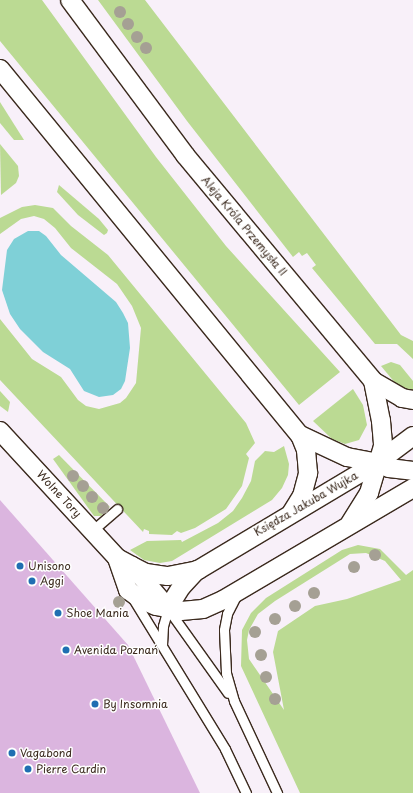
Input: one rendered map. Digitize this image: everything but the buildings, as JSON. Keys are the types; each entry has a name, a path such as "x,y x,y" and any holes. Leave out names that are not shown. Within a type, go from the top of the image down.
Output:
{"street":[{"name":"Aleja Króla Przemysła II","path":"70,0 185,156 373,381 383,437 383,446 369,493 350,524"},
{"path":"0,70 300,435 306,450 308,473 302,496 292,512"},
{"path":"373,381 402,398 413,400"},
{"name":"Wolne Tory","path":"0,431 168,608"},
{"path":"300,435 347,457 377,463 389,468 413,471"},
{"name":"Księdza Jakuba Wujka","path":"198,570 292,512 377,463 413,436"},
{"path":"128,590 146,602 168,608 181,611 203,609 223,600 248,583 413,488"},
{"path":"125,562 146,573 168,576 198,570"},
{"name":"Wolne Tory","path":"125,562 128,590"},
{"path":"168,608 182,586 198,570"}],"lane":[{"path":"93,530 117,509"},
{"path":"248,583 237,594 230,605 224,630 226,673 234,701 277,793"},
{"name":"Wolne Tory","path":"128,590 225,749 246,793"},
{"path":"168,608 234,701"},
{"path":"162,645 163,626 168,608"}],"green space":[{"path":"0,0 42,0 156,157 226,246 340,372 299,405 0,41"},
{"path":"98,0 145,0 401,335 413,341 413,359 397,344 375,344 312,268 316,265 307,253 302,256 299,252 293,257 187,121"},
{"path":"0,102 24,140 14,140 0,123"},
{"path":"0,144 18,166 19,176 16,183 1,195"},
{"path":"59,185 99,219 108,230 107,233 104,235 78,215 57,192"},
{"path":"35,205 53,208 71,226 108,255 246,423 255,443 246,454 249,458 242,486 226,509 195,528 181,533 177,531 172,535 149,534 149,531 144,529 143,532 0,380 0,319 32,359 61,377 78,400 86,406 99,409 120,403 126,398 136,383 141,328 132,306 117,284 71,248 55,228 44,219 34,216 21,219 0,234 0,218 22,207"},
{"path":"391,362 400,365 413,381 413,393 396,384 381,366"},
{"path":"353,389 363,405 367,425 359,440 345,444 332,439 313,421"},
{"path":"0,391 10,402 8,412 0,406"},
{"path":"284,446 289,464 288,475 282,488 272,500 172,561 160,563 144,560 130,550 147,541 181,540 182,542 218,523 233,511 242,498 251,481 255,461 265,451 274,452"},
{"path":"59,455 110,507 101,516 94,516 53,459"},
{"path":"358,545 380,549 406,575 413,570 413,793 300,793 241,666 242,630 251,613 266,598 342,550","holes":["366,553 385,561 401,580 347,599 315,606 278,631 273,652 284,710 249,659 247,640 249,630 258,614 275,601 350,554"]}],"water":[{"path":"28,231 39,231 46,236 61,255 116,302 123,313 128,323 130,348 125,381 121,389 113,395 99,397 84,391 70,369 43,352 20,329 10,314 2,290 7,250 14,239"}],"place":[{"name":"Unisono","path":"20,566"},
{"name":"Aggi","path":"32,581"},
{"name":"Shoe Mania","path":"58,613"},
{"name":"Avenida Poznań","path":"66,650"},
{"name":"By Insomnia","path":"95,704"},
{"name":"Vagabond","path":"12,753"},
{"name":"Pierre Cardin","path":"28,769"}]}
